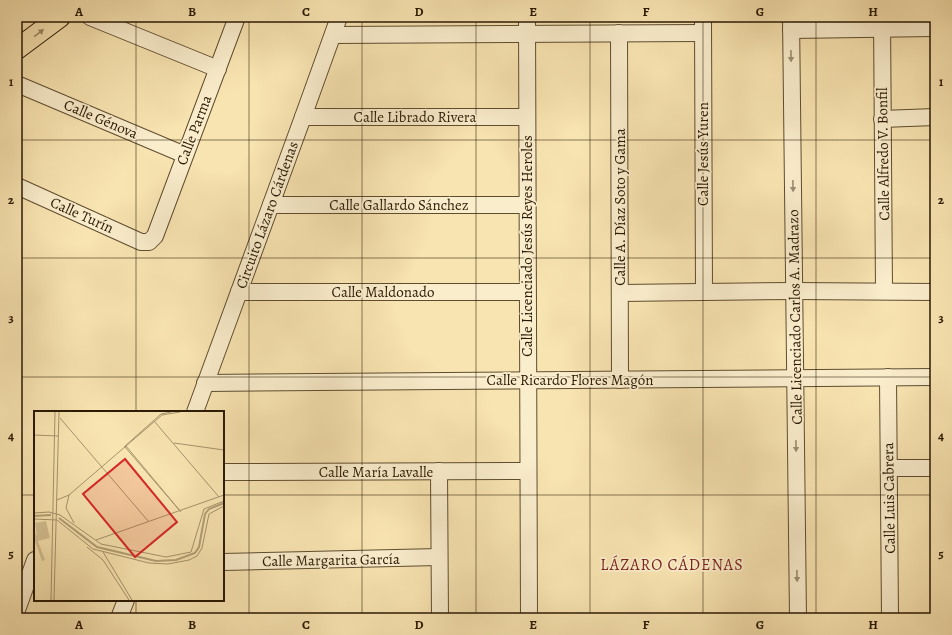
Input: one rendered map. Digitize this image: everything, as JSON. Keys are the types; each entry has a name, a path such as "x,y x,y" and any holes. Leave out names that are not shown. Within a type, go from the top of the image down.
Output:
{"main road":[{"path":"17,50 60,17"}],"street":[{"path":"90,17 218,69"},
{"name":"Calle Parma","path":"149,242 154,236 237,17"},
{"name":"Circuito Lázaro Cárdenas","path":"194,411 303,118 338,17"},
{"name":"Calle Licenciado Jesús Reyes Heroles","path":"527,17 529,618"},
{"path":"791,23 882,23 935,28"},
{"name":"Calle Licenciado Carlos A. Madrazo","path":"791,23 798,618"},
{"name":"Calle Alfredo V. Bonfil","path":"882,23 884,291"},
{"path":"333,35 619,33 703,25"},
{"name":"Calle Jesús Yuren","path":"703,25 704,292"},
{"name":"Calle A. Díaz Soto y Gama","path":"619,33 620,380"},
{"name":"Calle Génova","path":"17,84 185,155"},
{"name":"Calle Librado Rivera","path":"303,118 527,117"},
{"path":"882,119 935,117"},
{"name":"Calle Turín","path":"17,186 141,242 149,242"},
{"name":"Calle Gallardo Sánchez","path":"271,205 527,205"},
{"path":"620,293 794,290 935,292"},
{"name":"Calle Maldonado","path":"239,292 528,292"},
{"name":"Calle Luis Cabrera","path":"888,377 890,618"},
{"name":"Calle Ricardo Flores Magón","path":"205,383 935,377"},
{"path":"889,468 935,468"},
{"path":"440,471 440,618"},
{"name":"Calle María Lavalle","path":"224,472 528,471"},
{"name":"Calle Margarita García","path":"224,562 439,557"},
{"path":"17,610 34,563"},
{"path":"119,618 126,601"}],"district":[{"name":"LÁZARO CÁDENAS","path":"672,564"}]}
